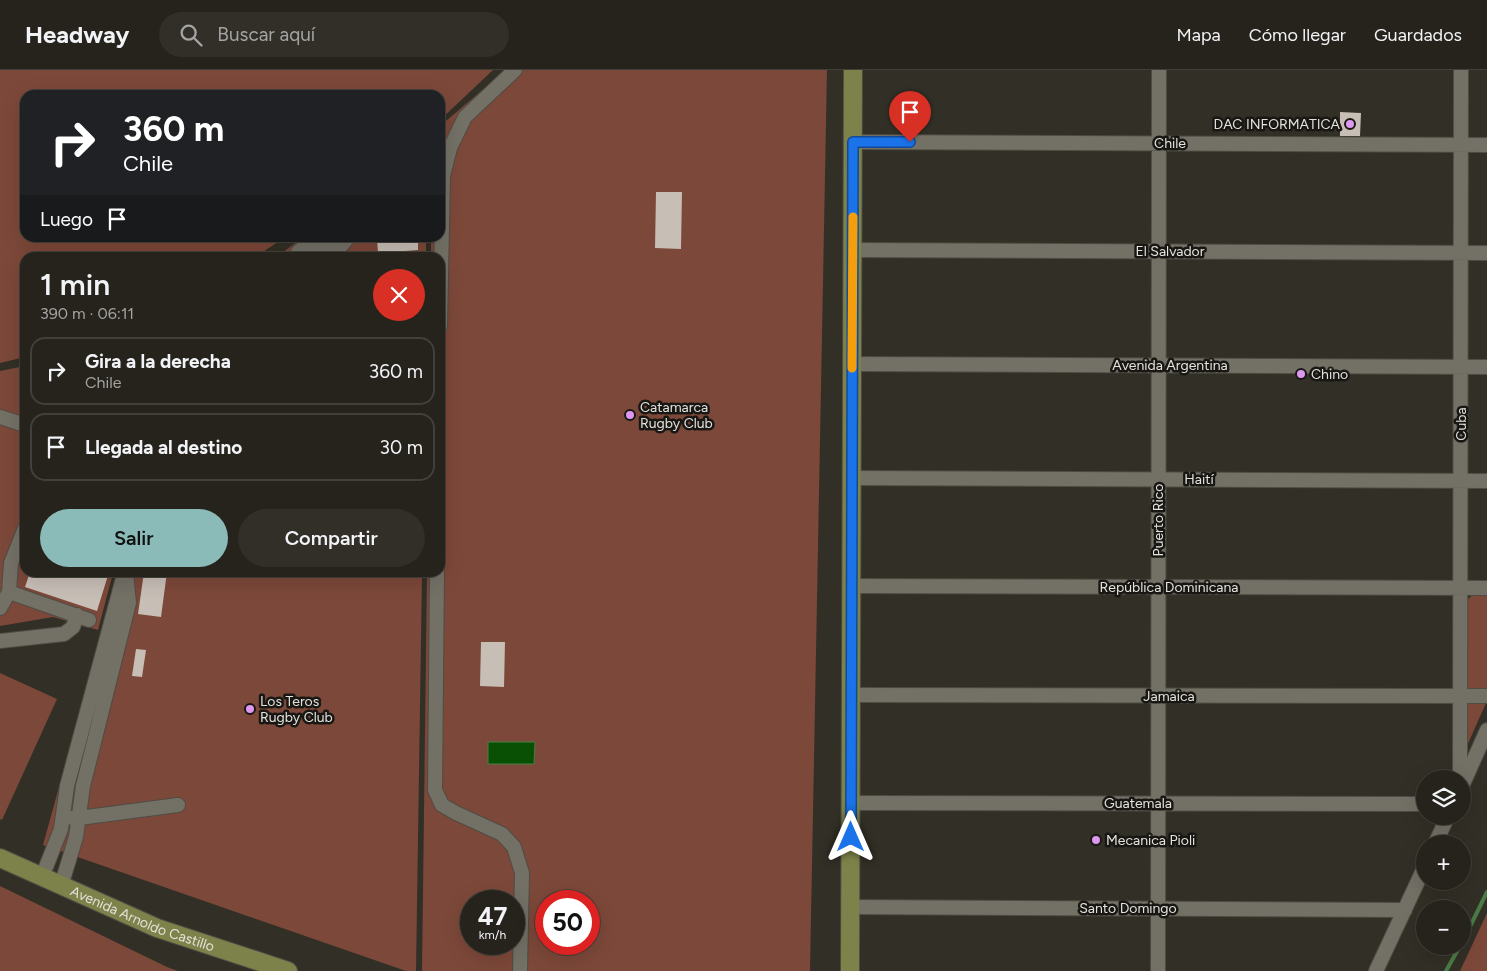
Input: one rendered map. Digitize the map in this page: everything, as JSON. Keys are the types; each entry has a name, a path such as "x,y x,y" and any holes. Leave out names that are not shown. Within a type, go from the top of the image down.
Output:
{"main road":[{"path":"850,971 853,70"},
{"name":"Avenida Arnoldo Castillo","path":"0,858 157,928 288,971"}],"street":[{"path":"445,168 450,148 465,117 515,70"},
{"name":"Puerto Rico","path":"1158,971 1159,70"},
{"name":"Cuba","path":"1460,770 1461,70"},
{"name":"Chile","path":"853,142 1487,145"},
{"path":"299,252 310,242"},
{"path":"310,252 341,246 344,242"},
{"name":"El Salvador","path":"853,250 1487,252"},
{"name":"Avenida Argentina","path":"852,364 1487,367"},
{"path":"0,417 20,423"},
{"name":"Haití","path":"852,478 1487,481"},
{"path":"0,608 9,592 11,563 20,540"},
{"path":"42,878 61,829 67,786 124,577"},
{"path":"61,886 76,837 83,786 129,603 126,577"},
{"path":"437,577 435,790 442,805 502,834 514,847 522,873 520,971"},
{"name":"República Dominicana","path":"852,586 1487,588"},
{"path":"0,641 64,634 83,618 9,592"},
{"name":"Jamaica","path":"851,695 1487,696"},
{"path":"1469,770 1487,730"},
{"name":"Guatemala","path":"851,803 1416,804"},
{"path":"62,817 79,818 178,805"},
{"path":"1376,971 1416,886"},
{"name":"Santo Domingo","path":"850,907 1405,910"}],"shaded area":[{"path":"0,70 493,70 445,115 445,90 20,90 20,242 278,242 263,252 20,252 20,358 0,363"},
{"name":"Catamarca Rugby Club","path":"506,70 827,70 810,971 422,971 427,577 445,577 445,252 431,252 431,242 445,242 445,122"},
{"path":"297,242 426,242 426,252 283,252"},
{"path":"20,367 20,577 112,577 98,630 53,617 0,626 0,371"},
{"name":"Los Teros Rugby Club","path":"117,577 422,577 416,971 406,971 43,845"},
{"path":"1474,594 1487,594 1487,701 1466,748 1467,606 1468,599"},
{"path":"0,673 57,699 2,820 0,819"},
{"path":"488,742 535,742 534,764 488,764"},
{"path":"0,886 167,967 178,971 0,971"},
{"path":"1487,913 1487,971 1460,971 1467,955 1471,955 1471,947"}],"building":[{"name":"DAC INFORMATICA","path":"1340,112 1361,113 1360,136 1340,136"},
{"path":"656,192 682,192 681,249 655,248"},
{"path":"377,242 418,242 418,250 378,252"},
{"path":"28,577 107,577 97,611 25,587"},
{"path":"143,577 166,577 161,617 138,614"},
{"path":"481,642 505,642 504,687 480,686"},
{"path":"136,649 146,650 142,677 132,676"}],"waterway":[{"path":"1471,925 1487,892"},
{"path":"1446,971 1455,955"}],"slow traffic":[{"path":"852,368 853,217"}],"place":[{"name":"DAC INFORMATICA","path":"1350,124"},
{"name":"Chino","path":"1301,374"},
{"name":"Catamarca Rugby Club","path":"630,415"},
{"name":"Los Teros Rugby Club","path":"250,709"},
{"name":"Mecanica Pioli","path":"1096,840"}],"route":[{"path":"851,837 853,142 910,142"}]}
